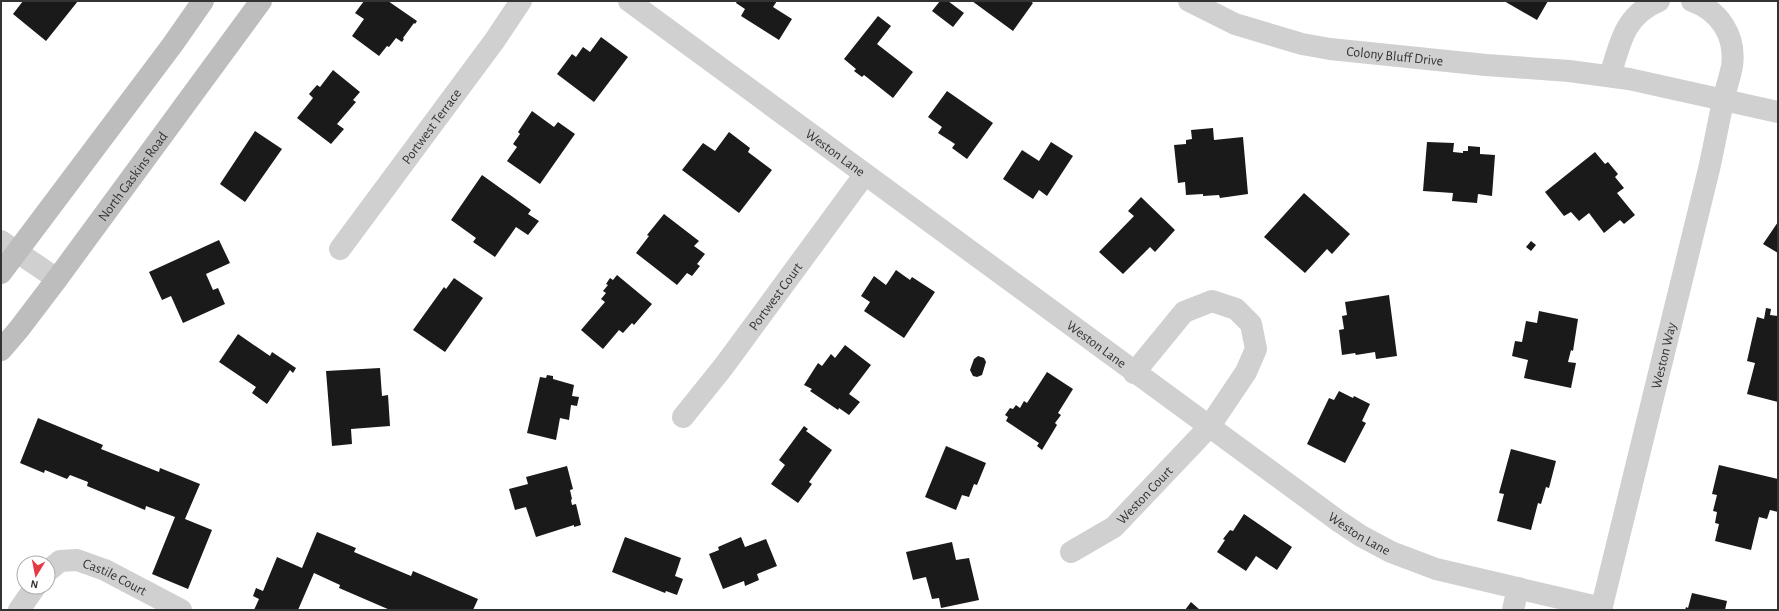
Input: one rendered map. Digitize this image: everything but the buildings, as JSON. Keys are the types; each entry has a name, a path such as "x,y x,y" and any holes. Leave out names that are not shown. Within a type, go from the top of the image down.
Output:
{"main road":[{"path":"1,273 9,246 155,69 203,1"},
{"name":"North Gaskins Road","path":"1,350 57,279 261,1"}],"street":[{"name":"Portwest Terrace","path":"340,249 495,40 521,1"},
{"name":"Colony Bluff Drive","path":"1189,1 1235,24 1280,39 1309,46 1486,65 1569,71 1610,76 1778,112"},
{"path":"1610,76 1625,30 1634,17 1645,7 1659,1"},
{"path":"1692,1 1702,4 1714,13 1723,24 1730,37 1733,52 1732,66 1723,100"},
{"name":"Weston Lane","path":"641,5 864,174 1134,373 1361,536 1391,552 1436,569 1602,609"},
{"name":"Weston Way","path":"1602,609 1709,169 1723,100"},
{"name":"Portwest Court","path":"683,417 724,366 864,174"},
{"path":"9,246 57,279"},
{"name":"Weston Court","path":"1071,552 1114,527 1209,427 1246,372 1256,350 1251,324 1236,309 1212,302 1184,312 1134,373"},
{"name":"Castile Court","path":"56,564 60,561 77,560 105,570 181,610"},
{"path":"1513,610 1518,588"},
{"path":"19,610 29,595"}]}
